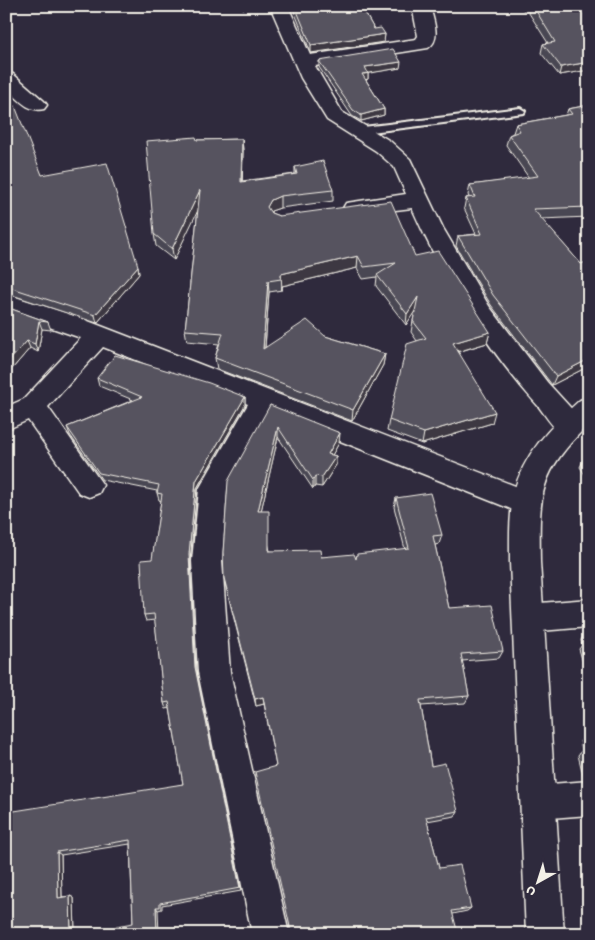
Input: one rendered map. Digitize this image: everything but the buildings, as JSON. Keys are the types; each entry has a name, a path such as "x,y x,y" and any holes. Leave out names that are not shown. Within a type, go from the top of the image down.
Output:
{"main road":[{"path":"279,6 311,78 334,116 396,156 403,164 432,228 480,312 538,389 579,416 546,453 532,479 526,503 525,562 545,934"},
{"path":"304,62 422,44 426,41 427,36 421,6"},
{"path":"6,78 37,105"},
{"path":"336,211 420,200"},
{"path":"6,303 66,322 526,503"},
{"path":"6,419 33,406 99,335"},
{"path":"264,400 213,489 207,561 214,672 271,934"},
{"path":"33,406 90,486"},
{"path":"528,618 589,613"},
{"path":"538,802 589,798"}],"lane":[{"path":"355,131 520,111"}]}
